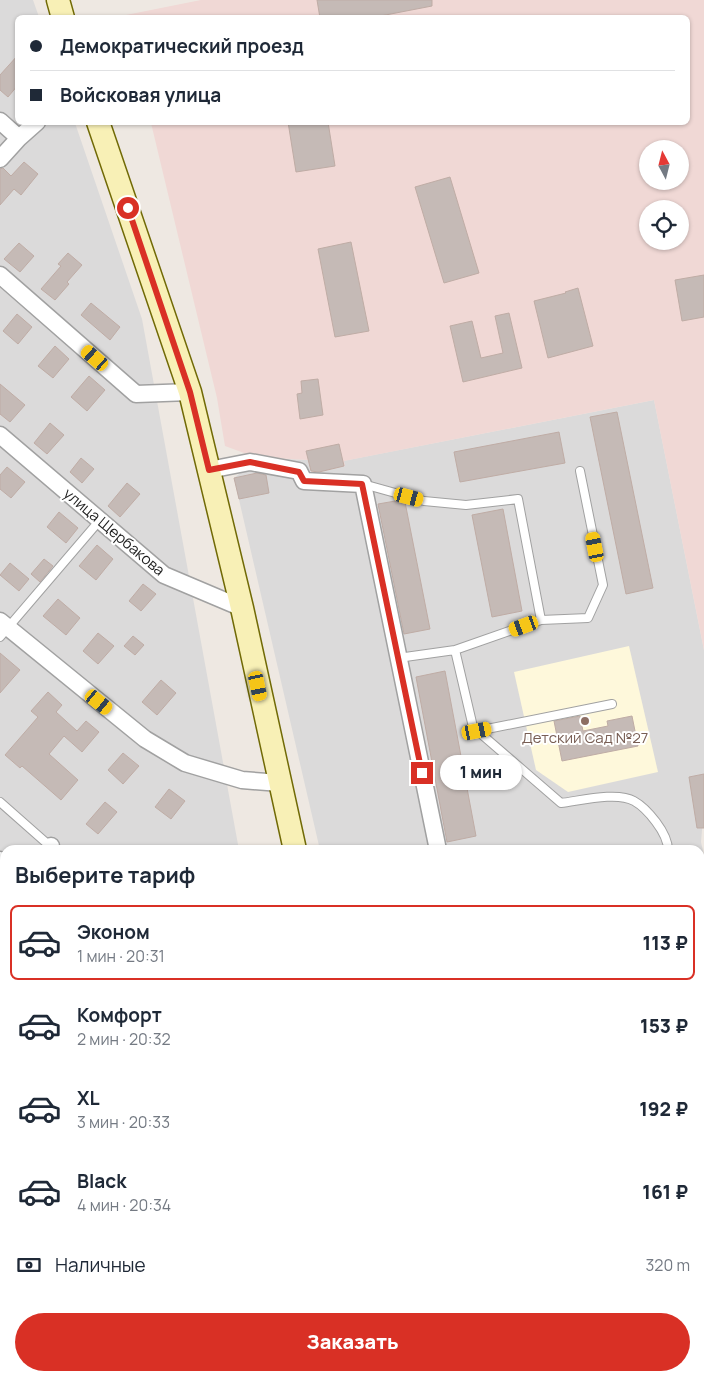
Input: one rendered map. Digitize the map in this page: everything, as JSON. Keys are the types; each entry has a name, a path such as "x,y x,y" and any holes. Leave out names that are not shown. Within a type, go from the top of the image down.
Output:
{"main road":[{"path":"58,0 62,15"},
{"path":"99,125 190,392 242,608 294,845"}],"street":[{"path":"0,122 19,138"},
{"path":"0,158 34,125"},
{"path":"0,275 136,394 190,392"},
{"name":"улица Щербакова","path":"0,435 164,575 242,608"},
{"path":"209,470 250,462 299,472 304,481 362,484 437,845"},
{"path":"3,628 145,739 185,763 242,780 280,784"}],"lane":[{"path":"398,658 455,650 541,620 588,618 602,585 580,471"},
{"path":"362,484 424,501 466,505 518,499 541,620"},
{"path":"3,628 100,520"},
{"path":"455,650 473,727 477,731 561,803 608,796 632,800 648,812 659,826 668,845"},
{"path":"477,731 612,704"},
{"path":"0,802 48,845"}],"shaded area":[{"path":"0,0 33,0 38,15 15,15 15,125 76,125 142,319 238,845 0,845"},
{"path":"201,0 704,0 704,650 654,400 344,461 345,466 312,474 308,460 255,457 225,446 217,398 151,125 690,125 690,15 126,15"},
{"path":"654,400 704,650 704,806 702,845 319,845 234,478 259,458 309,460 312,473 344,466 343,461"},
{"name":"Детский Сад №27","path":"629,646 658,772 568,792 536,770 514,672"}],"building":[{"path":"317,0 432,0 432,6 386,15 320,15"},
{"path":"15,58 15,89 8,97 0,90 0,75"},
{"path":"288,125 328,125 335,166 296,172"},
{"path":"24,162 38,174 21,195 14,189 0,205 0,169 3,168 11,176"},
{"path":"450,177 479,273 444,283 415,187"},
{"path":"351,242 369,331 335,337 318,249"},
{"path":"19,243 34,256 20,272 4,259"},
{"path":"68,253 82,265 55,300 41,289 61,266 58,264"},
{"path":"704,275 704,317 682,321 675,280"},
{"path":"578,288 593,346 548,358 534,301"},
{"path":"91,303 120,327 110,340 81,315"},
{"path":"509,313 522,368 463,382 450,326 472,321 481,358 503,353 495,316"},
{"path":"17,314 32,327 18,344 3,331"},
{"path":"55,346 69,359 53,378 38,366"},
{"path":"89,376 105,390 87,411 71,397"},
{"path":"318,379 323,415 300,419 297,394 302,393 301,381"},
{"path":"0,384 25,405 10,422 0,414"},
{"path":"617,412 653,588 626,594 590,417"},
{"path":"50,423 64,435 47,454 34,443"},
{"path":"559,432 565,463 460,482 454,452"},
{"path":"339,444 344,466 319,472 311,471 306,451"},
{"path":"81,458 94,469 82,483 70,472"},
{"path":"7,467 25,482 11,498 0,489 0,475"},
{"path":"257,473 266,475 269,493 239,499 234,478"},
{"path":"127,483 140,494 120,517 108,506"},
{"path":"401,500 405,502 430,629 404,634 378,504"},
{"path":"503,509 522,611 492,617 472,515"},
{"path":"59,512 78,528 66,543 47,527"},
{"path":"97,545 113,559 96,580 79,566"},
{"path":"44,559 53,566 40,582 31,574"},
{"path":"10,563 29,579 19,591 0,575"},
{"path":"143,584 156,594 141,611 129,601"},
{"path":"58,599 80,618 66,635 43,616"},
{"path":"98,633 114,646 98,664 83,651"},
{"path":"133,636 144,645 135,655 124,646"},
{"path":"0,653 20,670 0,693"},
{"path":"445,671 476,836 447,842 416,677"},
{"path":"161,680 176,693 157,715 142,702"},
{"path":"48,692 62,705 56,712 77,731 86,721 99,732 82,752 64,736 49,754 78,780 61,800 22,766 20,768 5,755 38,717 31,711"},
{"path":"580,716 583,731 608,726 607,721 632,716 638,746 562,761 554,721"},
{"path":"123,753 139,766 123,784 108,770"},
{"path":"704,774 704,828 697,828 689,777"},
{"path":"169,789 185,801 171,819 155,807"},
{"path":"105,802 117,812 98,834 86,824"}],"place":[{"name":"Детский Сад №27","path":"585,721"}],"route":[{"path":"128,208 190,392 209,470 250,462 299,472 304,481 362,484 422,773"}]}
